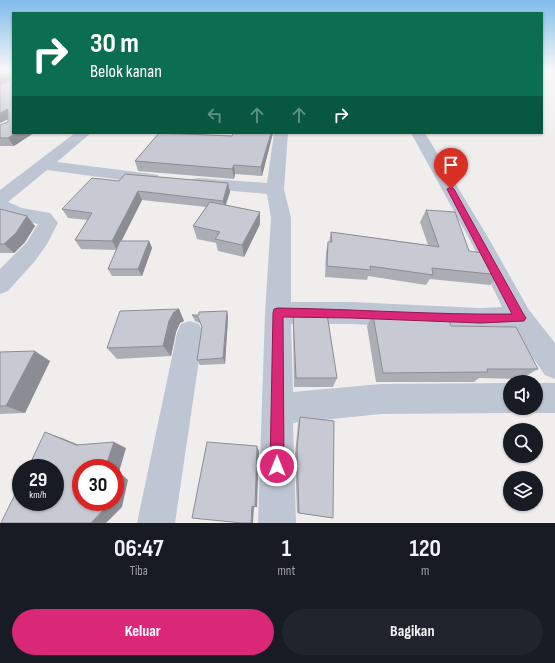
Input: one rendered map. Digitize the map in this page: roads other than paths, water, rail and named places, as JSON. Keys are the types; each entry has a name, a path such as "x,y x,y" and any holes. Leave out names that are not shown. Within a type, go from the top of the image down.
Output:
{"street":[{"path":"0,199 83,134"},
{"path":"277,523 278,313 281,218 275,189 280,134"},
{"path":"419,134 478,238 520,318 555,365"},
{"path":"44,165 175,181 275,189"},
{"path":"0,205 18,214 43,218 48,223 46,231 0,284"},
{"path":"278,313 351,313 480,319 520,318"},
{"path":"156,523 190,333"},
{"path":"277,409 381,399 503,398"},
{"path":"543,398 555,398"}]}
